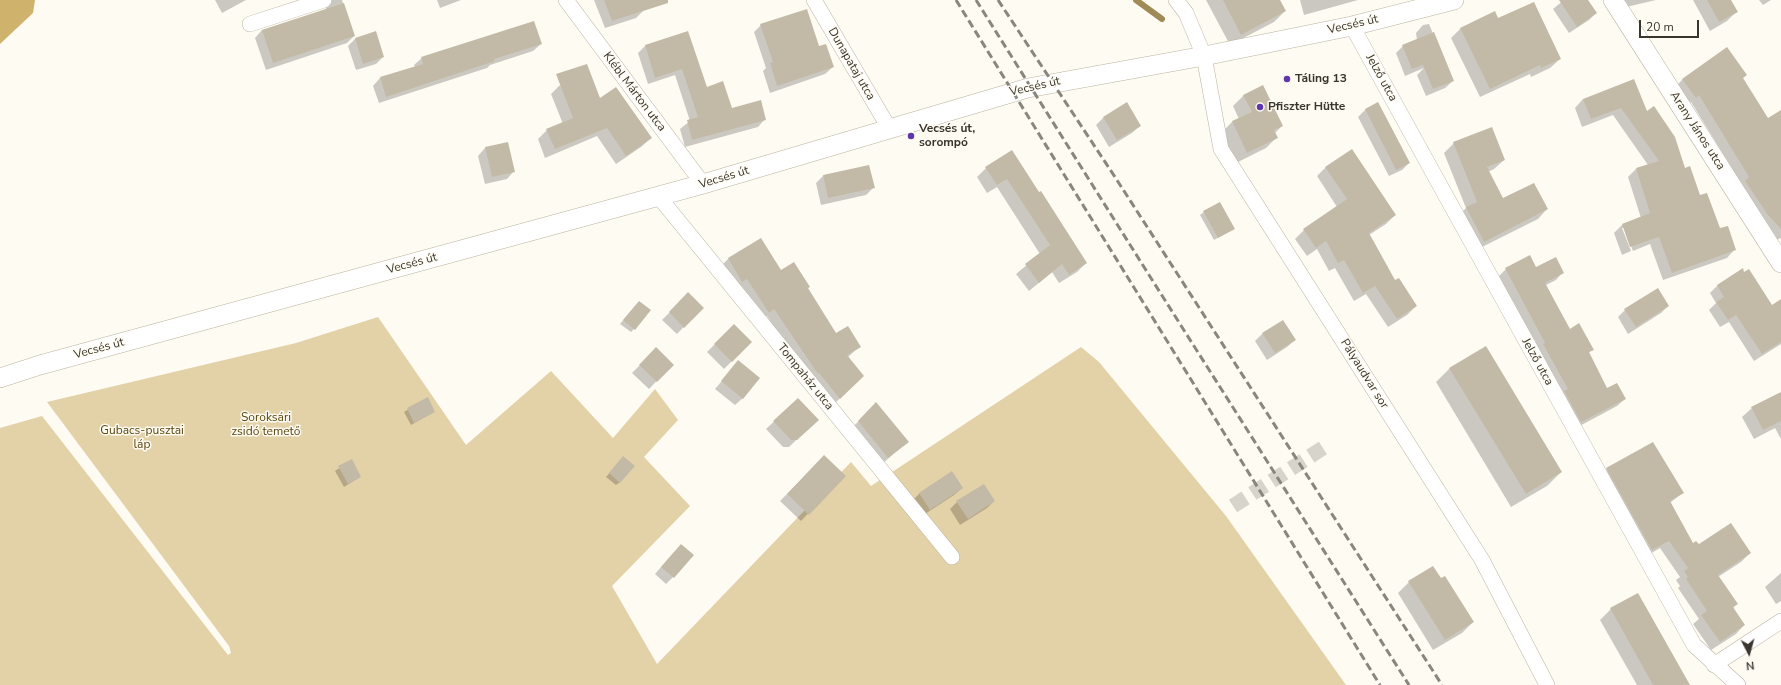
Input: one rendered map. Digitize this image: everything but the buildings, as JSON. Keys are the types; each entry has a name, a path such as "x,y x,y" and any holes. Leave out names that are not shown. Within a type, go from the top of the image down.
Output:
{"street":[{"path":"250,24 324,0"},
{"name":"Klébl Márton utca","path":"566,0 703,184"},
{"name":"Dunapataj utca","path":"814,0 889,128"},
{"name":"Pályaudvar sor","path":"1176,0 1186,13 1204,56 1221,149 1482,560 1547,685"},
{"name":"Vecsés út","path":"0,378 48,363 659,197 1028,88 1204,56 1352,26 1454,0"},
{"name":"Arany János utca","path":"1613,0 1781,263"},
{"name":"Jelző utca","path":"1352,26 1694,645 1738,685"},
{"name":"Tompaház utca","path":"659,197 952,557"},
{"path":"1714,664 1781,621"}],"green space":[{"path":"378,317 466,445 551,371 613,438 655,389 678,420 644,457 690,506 612,586 657,664 851,462 871,486 1081,347 1099,362 1226,516 1346,685 0,685 0,428 42,416 228,655 231,653 229,646 47,402 296,343"}],"shaded area":[{"path":"0,0 35,0 33,13 0,44"}],"waterway":[{"path":"1136,0 1162,19"}],"tunnel":[{"path":"1233,506 1326,446"}],"railway":[{"path":"956,0 1380,685"},
{"path":"976,0 1409,685"},
{"path":"998,0 1115,177 1442,685"}],"place":[{"name":"Táling 13","path":"1287,79"},
{"name":"Pfiszter Hütte","path":"1260,107"},
{"name":"Vecsés út, sorompó","path":"911,136"}],"park label":[{"name":"Soroksári zsidó temető","path":"266,425"},
{"name":"Gubacs-pusztai láp","path":"142,438"}]}
